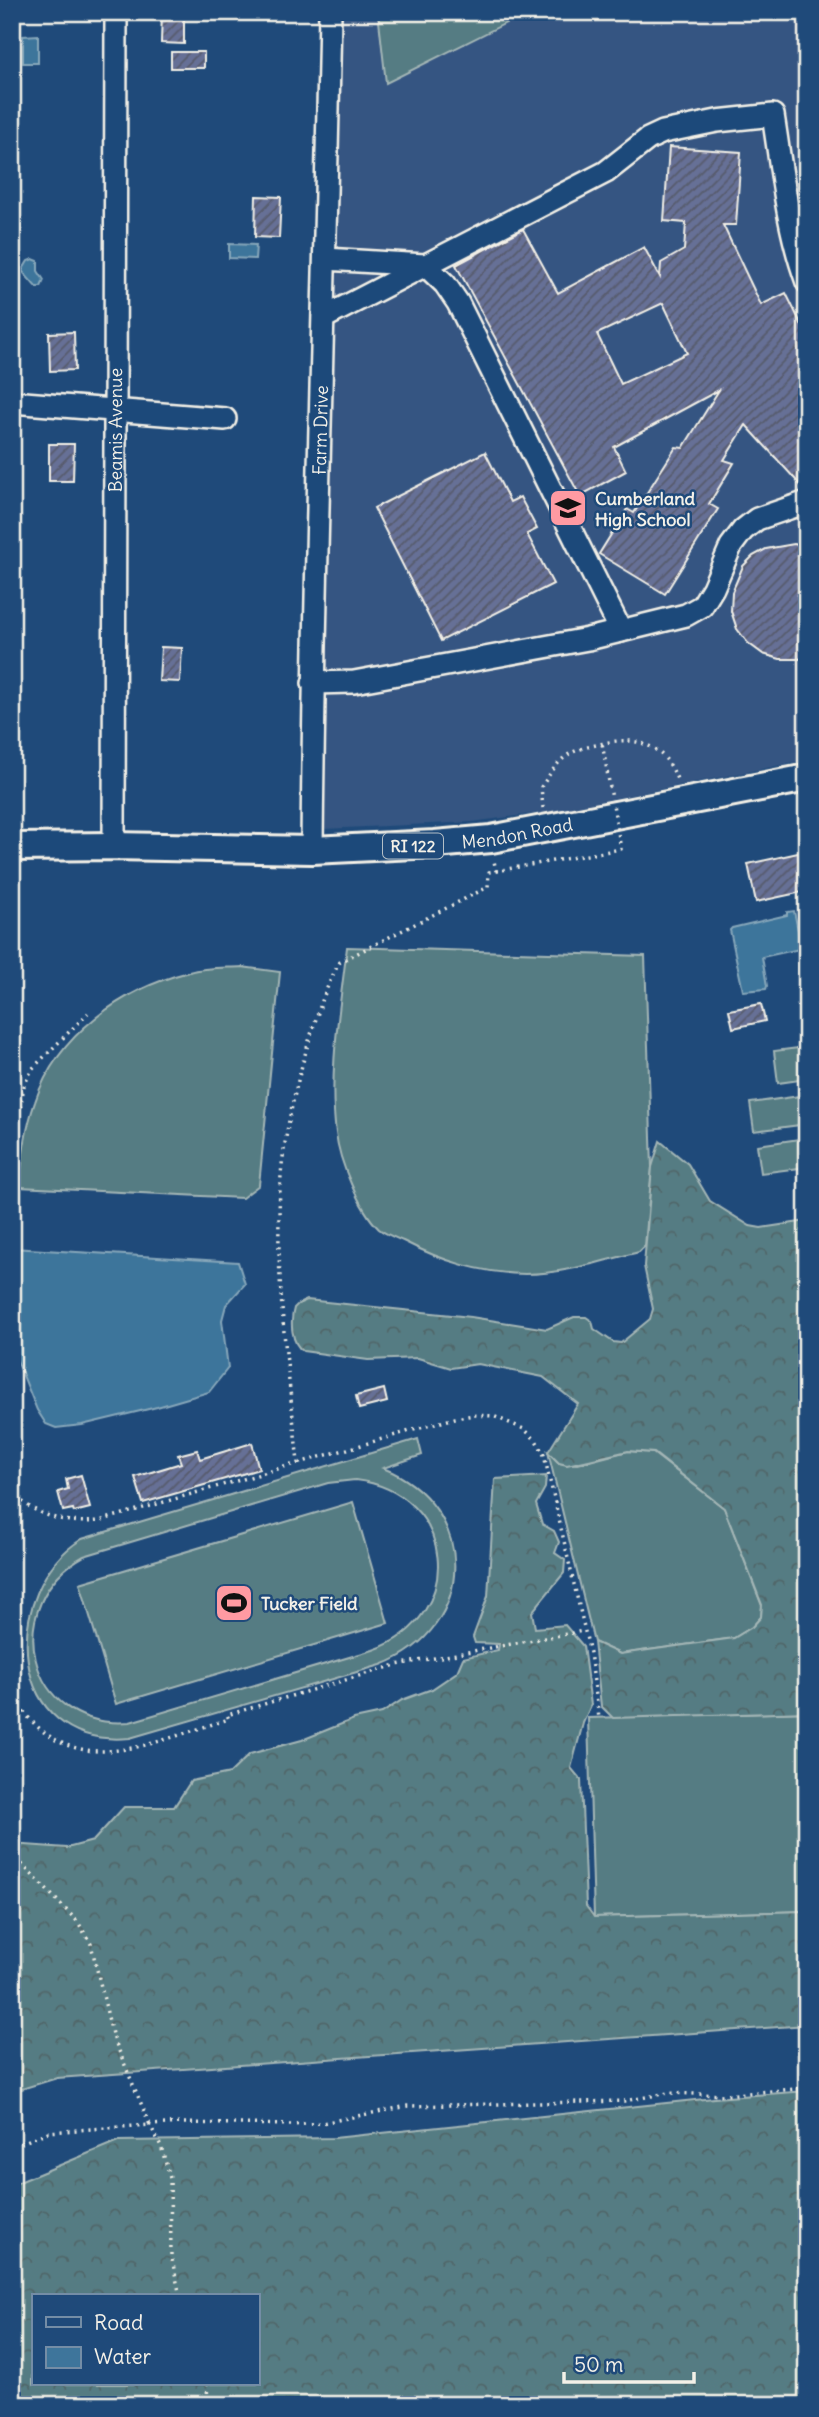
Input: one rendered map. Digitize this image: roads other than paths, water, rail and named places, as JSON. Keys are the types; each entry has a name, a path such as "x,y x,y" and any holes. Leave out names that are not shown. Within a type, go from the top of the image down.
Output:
{"main road":[{"name":"Mendon Road","path":"12,847 312,850 435,844 491,839 807,778"}],"street":[{"name":"Beamis Avenue","path":"114,846 117,12"},
{"name":"Farm Drive","path":"312,850 313,683 325,317 330,12"},
{"path":"325,317 606,172 648,139 663,132 717,121 773,115 787,209 797,254 807,282"},
{"path":"325,259 425,265 445,284 458,303 621,631"},
{"path":"12,402 225,419"},
{"path":"313,683 354,682 588,639 686,615 702,606 743,530 757,520 807,502"}],"water":[{"path":"38,35 38,63 23,63 23,36"},
{"path":"229,244 256,245 255,259 229,258"},
{"path":"28,261 38,261 38,271 44,280 41,287 36,287 22,271"},
{"path":"794,911 800,949 762,957 766,989 743,991 730,930"},
{"path":"12,1248 238,1262 245,1284 226,1305 222,1320 228,1368 209,1392 82,1425 56,1428 46,1424 37,1410 12,1348"}],"place":[{"name":"Cumberland High School","path":"568,508"},
{"name":"Tucker Field","path":"234,1603"}]}
